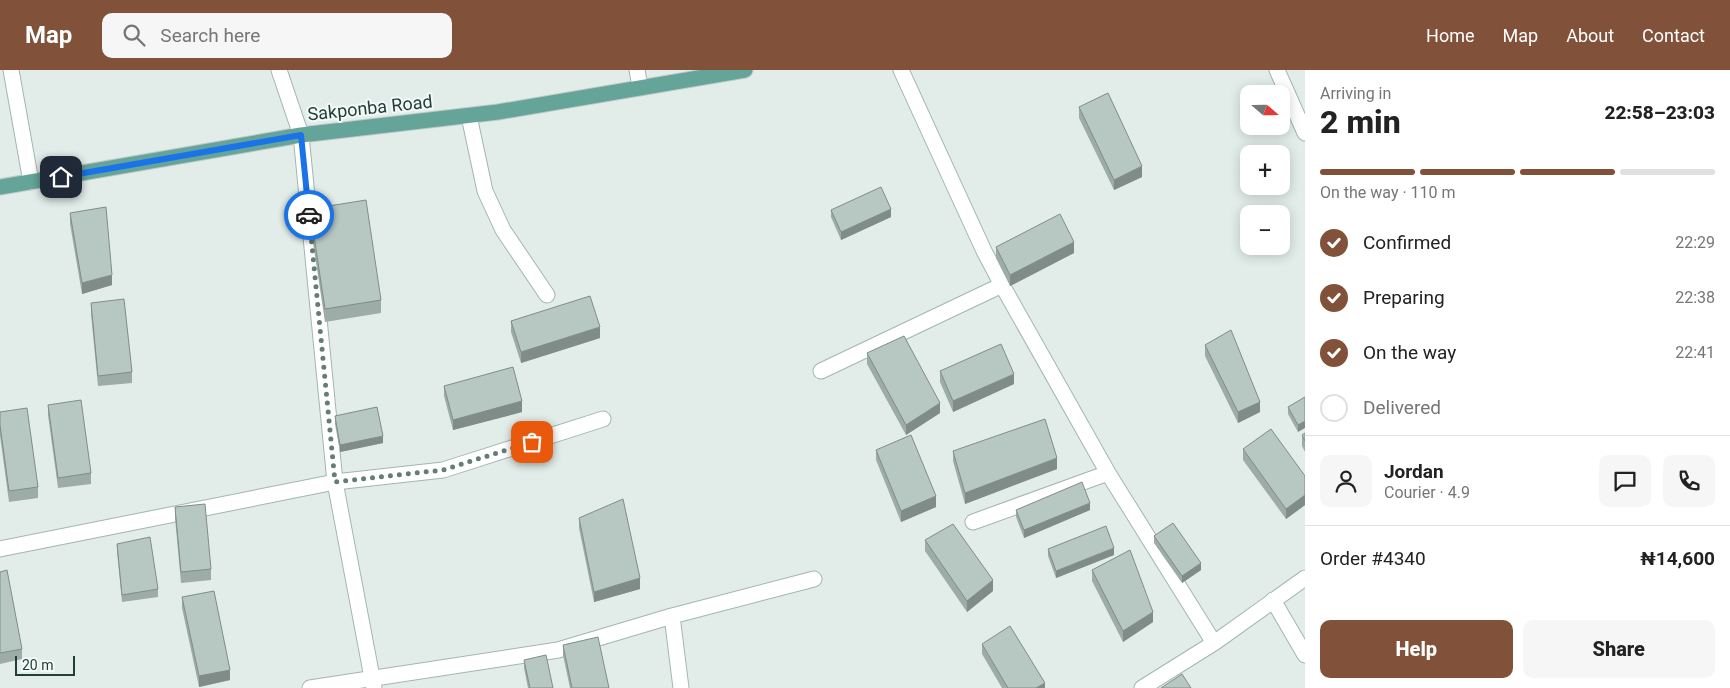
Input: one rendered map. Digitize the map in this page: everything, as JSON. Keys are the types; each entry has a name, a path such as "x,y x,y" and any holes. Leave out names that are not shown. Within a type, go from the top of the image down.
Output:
{"main road":[{"name":"Sakponba Road","path":"0,188 301,135 469,116 640,87 706,73 746,70"}],"street":[{"path":"11,70 31,182"},
{"path":"279,70 301,135 335,482 373,683"},
{"path":"637,70 640,87"},
{"path":"901,70 984,251 1002,285 1108,473 1214,642"},
{"path":"1277,70 1305,133"},
{"path":"469,116 484,191 503,230 546,295"},
{"path":"821,371 1002,285"},
{"path":"0,549 335,482 443,470 603,419"},
{"path":"973,522 1108,473"},
{"path":"1142,688 1214,642 1305,578"},
{"path":"310,688 373,683 558,650 672,616 814,579"},
{"path":"1273,600 1305,655"},
{"path":"672,616 681,688"}],"building":[{"path":"1108,93 1142,166 1114,180 1079,107"},
{"path":"881,187 891,209 841,232 831,210"},
{"path":"366,200 381,300 325,309 310,209"},
{"path":"106,207 112,275 82,283 70,213"},
{"path":"1060,214 1074,242 1010,275 996,247"},
{"path":"590,296 600,327 521,352 511,321"},
{"path":"124,299 132,372 98,376 91,303"},
{"path":"1231,330 1260,402 1238,412 1205,345"},
{"path":"904,336 940,403 906,425 867,353"},
{"path":"1001,344 1014,374 953,401 940,371"},
{"path":"513,367 522,401 453,420 444,386"},
{"path":"1305,397 1305,421 1298,425 1288,407"},
{"path":"81,400 91,473 58,478 48,405"},
{"path":"377,407 383,436 340,445 335,416"},
{"path":"27,408 38,487 9,491 0,412"},
{"path":"1045,419 1057,458 965,493 953,451"},
{"path":"1271,429 1305,476 1305,495 1286,509 1243,449"},
{"path":"911,435 936,496 901,511 876,450"},
{"path":"1082,482 1090,503 1024,530 1016,510"},
{"path":"623,499 640,578 594,592 579,518"},
{"path":"205,504 211,569 181,572 175,507"},
{"path":"1173,523 1201,563 1182,576 1154,536"},
{"path":"953,524 993,580 967,601 925,540"},
{"path":"1106,526 1114,548 1056,571 1048,549"},
{"path":"150,537 158,589 122,595 117,544"},
{"path":"1130,550 1153,612 1123,631 1092,570"},
{"path":"7,570 22,649 0,653 0,572"},
{"path":"214,591 230,670 199,676 182,597"},
{"path":"1010,626 1045,683 1036,688 1008,688 982,644"},
{"path":"598,637 609,688 572,688 563,645"},
{"path":"546,655 553,688 530,688 524,660"},
{"path":"1182,674 1191,688 1161,688"}],"way so far":[{"path":"309,215 335,482 443,470 532,442"}],"route":[{"path":"61,177 301,135 309,215"}]}
